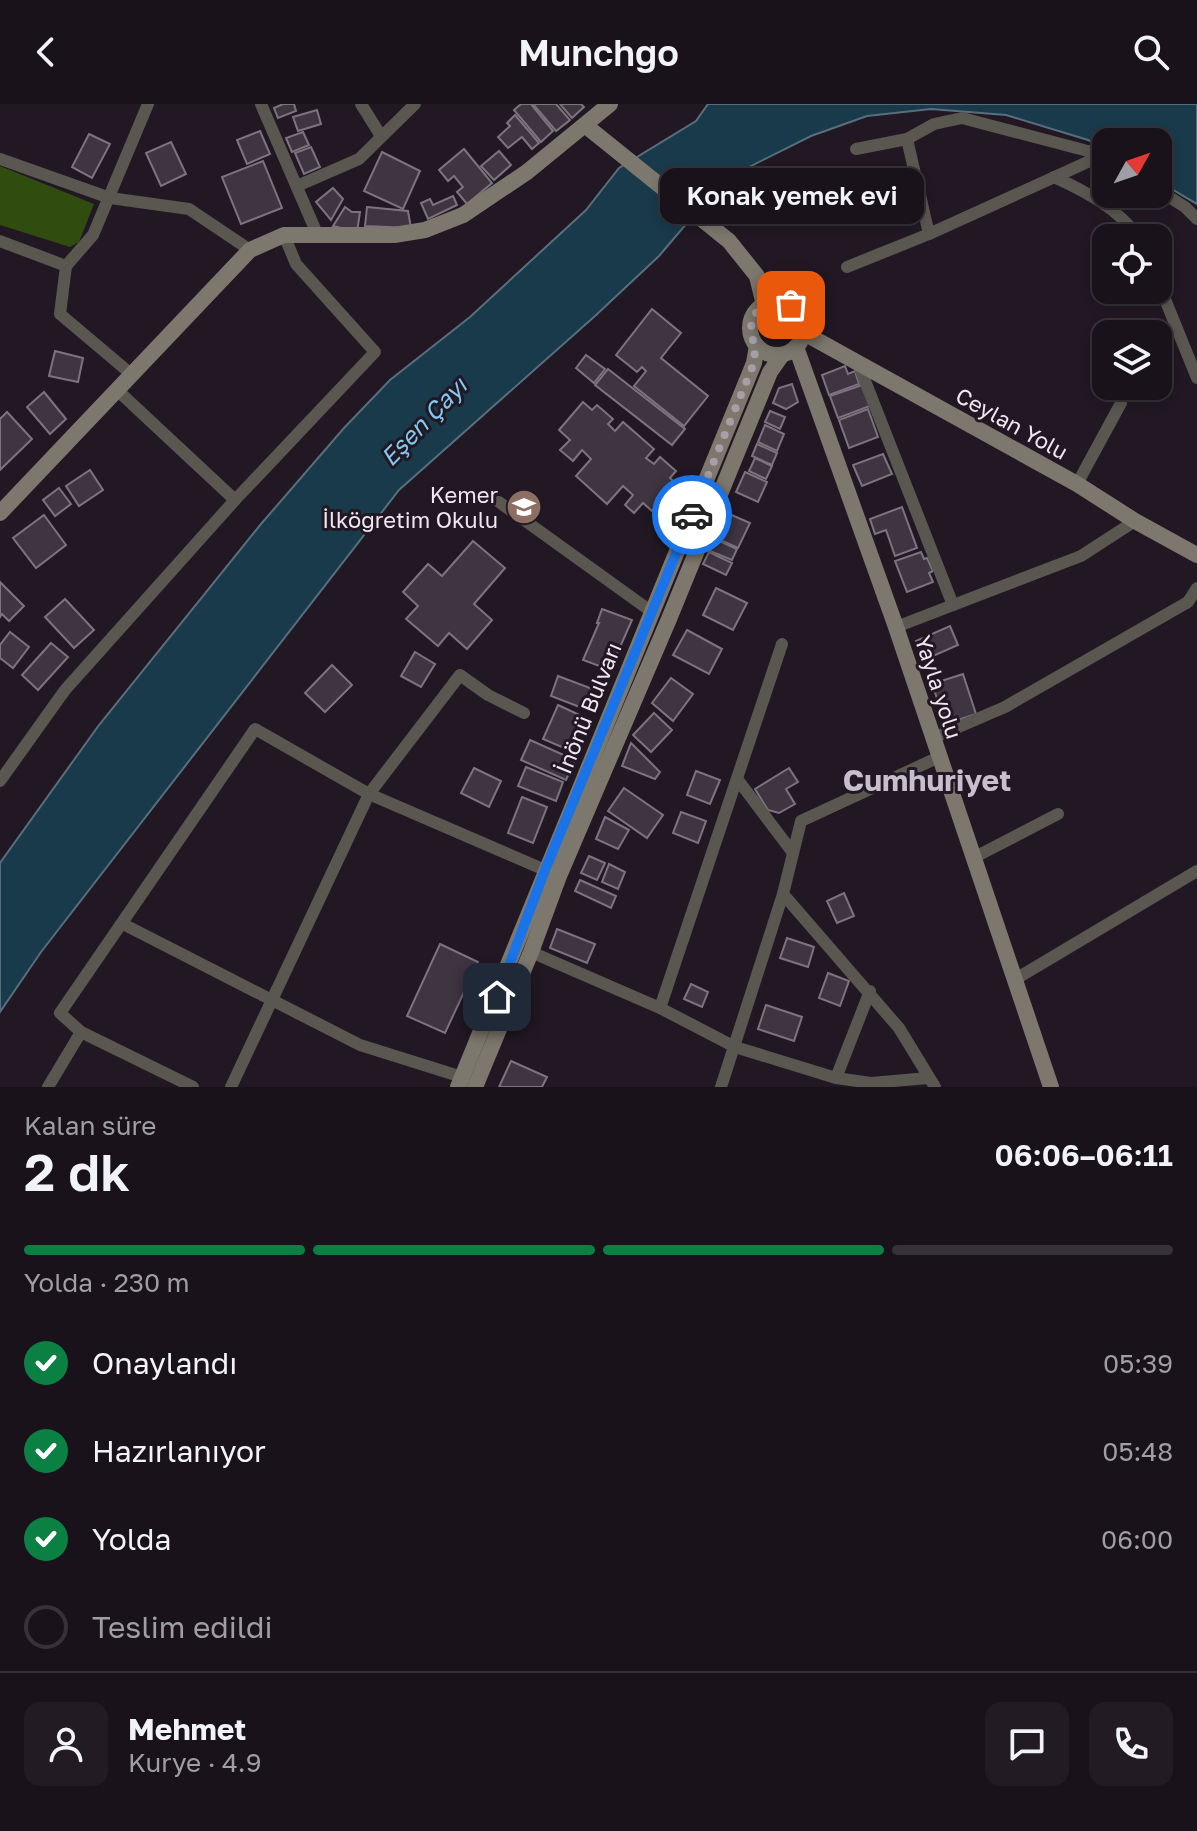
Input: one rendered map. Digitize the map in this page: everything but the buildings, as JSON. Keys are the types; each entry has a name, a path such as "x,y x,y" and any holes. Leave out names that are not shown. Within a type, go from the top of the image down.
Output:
{"main road":[{"path":"0,513 250,250 284,235 394,235 425,230 463,215 527,172 586,126 600,107"},
{"path":"586,126 729,241 757,276 764,305"},
{"path":"782,302 791,305 802,317 794,345 764,352 757,346 752,337 752,319 764,305 782,302"},
{"name":"Ceylan Yolu","path":"794,345 858,363 1077,484 1197,555"},
{"name":"İnönü Bulvarı","path":"465,1084 497,997 669,619 770,372 794,345"},
{"name":"Yayla yolu","path":"794,345 896,627 1051,1087"},
{"name":"İnönü Bulvarı","path":"465,1084 531,952 552,873 652,612 754,363 757,346"},
{"path":"652,612 669,619"}],"street":[{"path":"131,374 60,314 66,266 93,235 148,104"},
{"path":"261,104 318,236"},
{"path":"361,104 381,136"},
{"path":"297,186 359,159 415,104"},
{"path":"856,149 907,139 934,124 962,118 1092,153"},
{"path":"907,139 929,234"},
{"path":"0,159 110,198 189,209 250,250"},
{"path":"847,267 1092,161"},
{"path":"1054,177 1084,191 1129,224"},
{"path":"1172,199 1197,219"},
{"path":"0,781 65,690 235,500 375,352 296,264 284,235"},
{"path":"0,241 66,266"},
{"path":"1167,304 1197,378"},
{"path":"858,363 953,605"},
{"path":"116,389 235,500"},
{"path":"1077,484 1121,403"},
{"path":"499,502 652,612"},
{"path":"896,627 1081,556 1135,521"},
{"path":"933,738 1005,707 1188,602 1197,588"},
{"path":"660,1008 782,644"},
{"path":"231,1087 369,794 460,675 488,695 524,713"},
{"path":"193,1087 81,1032 60,1013 255,729 369,794 552,873"},
{"path":"721,1087 783,894 801,821 939,757"},
{"path":"738,780 793,853"},
{"path":"975,857 1058,814"},
{"path":"1014,980 1197,871"},
{"path":"783,894 870,991 899,1028 932,1083"},
{"path":"123,924 360,1045 465,1084"},
{"path":"531,952 660,1008 735,1047 836,1078 871,1083 932,1083"},
{"path":"836,1078 870,991"},
{"path":"48,1087 81,1032"}],"green space":[{"path":"0,166 94,204 79,242 70,247 0,225"}],"water":[{"name":"Eşen Çayı","path":"708,104 1197,104 1197,204 1172,189 1172,128 1092,128 1092,142 1006,115 931,109 867,116 811,136 747,168 710,196 659,256 595,316 399,490 41,952 0,1012 0,863 99,725 261,524 390,380 470,317 586,210 619,168 696,121"}],"way so far":[{"path":"692,515 754,363 757,346 752,337 752,319 764,305 772,302 791,305"}],"place":[{"name":"Konak yemek evi","path":"791,305"},
{"name":"Kemer İlköğretim Okulu","path":"524,507"}],"district":[{"name":"Cumhuriyet","path":"927,780"}],"route":[{"path":"497,997 545,870 692,515"}]}
